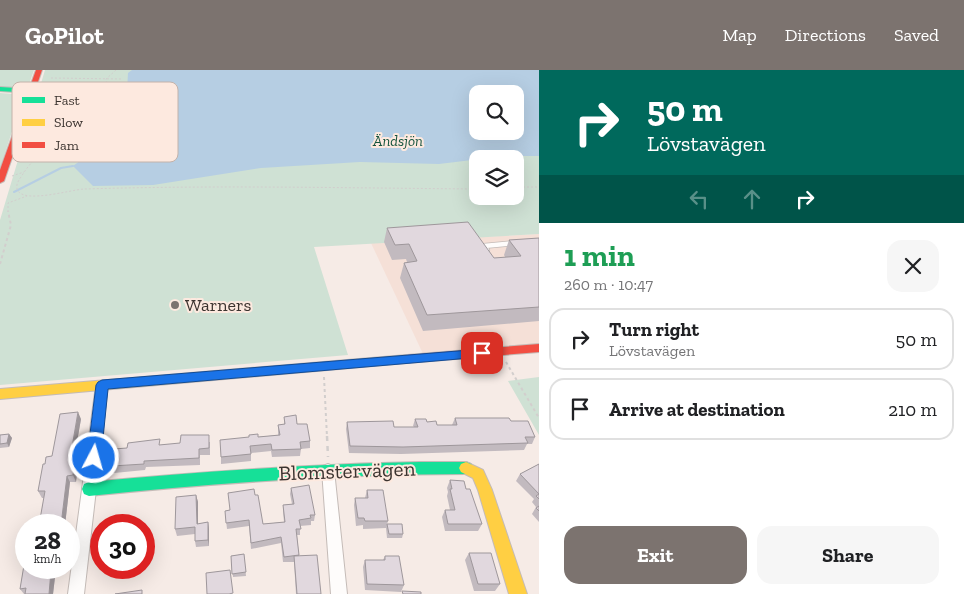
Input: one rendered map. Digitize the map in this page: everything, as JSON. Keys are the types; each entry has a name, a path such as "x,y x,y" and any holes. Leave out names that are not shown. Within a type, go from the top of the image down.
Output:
{"street":[{"path":"35,82 39,70"},
{"path":"0,182 12,148"},
{"path":"0,394 539,348"},
{"path":"76,594 102,385"},
{"name":"Blomstervägen","path":"89,490 205,478 328,470 468,468 478,474 518,594"},
{"path":"328,470 339,594"}],"lane":[{"path":"489,253 484,246 521,243"}],"path":[{"path":"106,79 116,70"},
{"path":"50,78 122,79"},
{"path":"27,196 19,192 17,188 18,181 30,162"},
{"path":"524,187 539,187"},
{"path":"0,264 11,225 8,203 27,196 40,196 86,188 469,189"},
{"path":"500,352 539,418"},
{"path":"324,366 328,470"}],"shaded area":[{"path":"539,234 539,348 425,358 371,243"}],"green space":[{"path":"0,70 34,70 30,82 12,82 12,88 4,89 0,87"},
{"path":"45,70 539,70 539,234 314,247 348,355 0,385 0,220 17,162 178,162 178,82 41,82"},
{"path":"0,93 12,94 12,132 0,168"},
{"path":"539,377 539,435 508,381"}],"water":[{"name":"Ändsjön","path":"132,70 539,70 539,156 524,156 524,150 469,150 469,160 439,164 360,162 261,168 153,185 93,186 73,166 78,162 178,162 178,82 128,82 128,73"}],"building":[{"path":"468,222 494,258 521,256 509,240 539,238 539,307 427,315 404,263 417,261 409,244 395,245 387,228"},
{"path":"78,412 70,459 75,458 73,475 67,476 62,514 41,514 45,491 38,491 43,464 45,464 46,457 52,456 60,414"},
{"path":"296,415 297,424 307,424 310,441 300,442 301,449 272,450 271,444 250,446 251,454 221,457 220,440 249,437 249,435 258,434 258,437 280,435 278,425 285,424 284,417"},
{"path":"455,418 509,418 511,421 528,421 535,437 525,437 528,443 403,447 350,446 347,422 393,421 394,427 418,427 415,419 426,419 427,422 436,421 437,425 457,425"},
{"path":"9,434 7,443 0,444 0,435"},
{"path":"181,435 209,435 209,448 199,449 199,458 144,461 144,464 112,466 114,449 127,448 128,443 160,439 159,445 180,443"},
{"path":"539,464 539,494 520,474"},
{"path":"450,480 464,481 466,489 470,489 482,524 448,524 445,510 455,510"},
{"path":"309,485 315,515 310,515 311,518 299,520 301,529 296,529 299,555 284,557 281,537 251,543 249,520 226,523 225,511 230,510 228,493 254,489 255,495 258,495 263,524 285,522 283,505 294,504 291,488"},
{"path":"367,490 383,490 388,521 365,521 364,518 358,518 355,498 368,498"},
{"path":"196,495 197,524 208,522 208,540 195,541 195,527 175,529 176,497"},
{"path":"387,524 402,524 403,534 389,534"},
{"path":"469,553 491,553 500,584 478,584"},
{"path":"244,554 246,572 232,574 231,556"},
{"path":"317,555 321,594 297,594 294,556"},
{"path":"385,556 399,556 404,585 367,584 365,560 385,560"},
{"path":"230,570 233,593 207,594 206,573"},
{"path":"22,579 50,579 49,594 25,594 26,588 20,589"},
{"path":"142,590 142,594 115,594"},
{"path":"402,591 421,592 421,594 403,594"}],"waterway":[{"path":"14,192 61,168 73,166"}],"traffic: fast":[{"path":"0,89 12,90"},
{"path":"89,489 278,473 466,468"}],"traffic: slow":[{"path":"0,394 407,359"},
{"path":"466,468 478,474 485,490 518,594"}],"traffic: jam":[{"path":"35,82 39,70"},
{"path":"0,181 12,147"},
{"path":"407,359 539,348"}],"place":[{"name":"Warners","path":"175,305"}],"route":[{"path":"94,458 102,385 482,353"}]}
